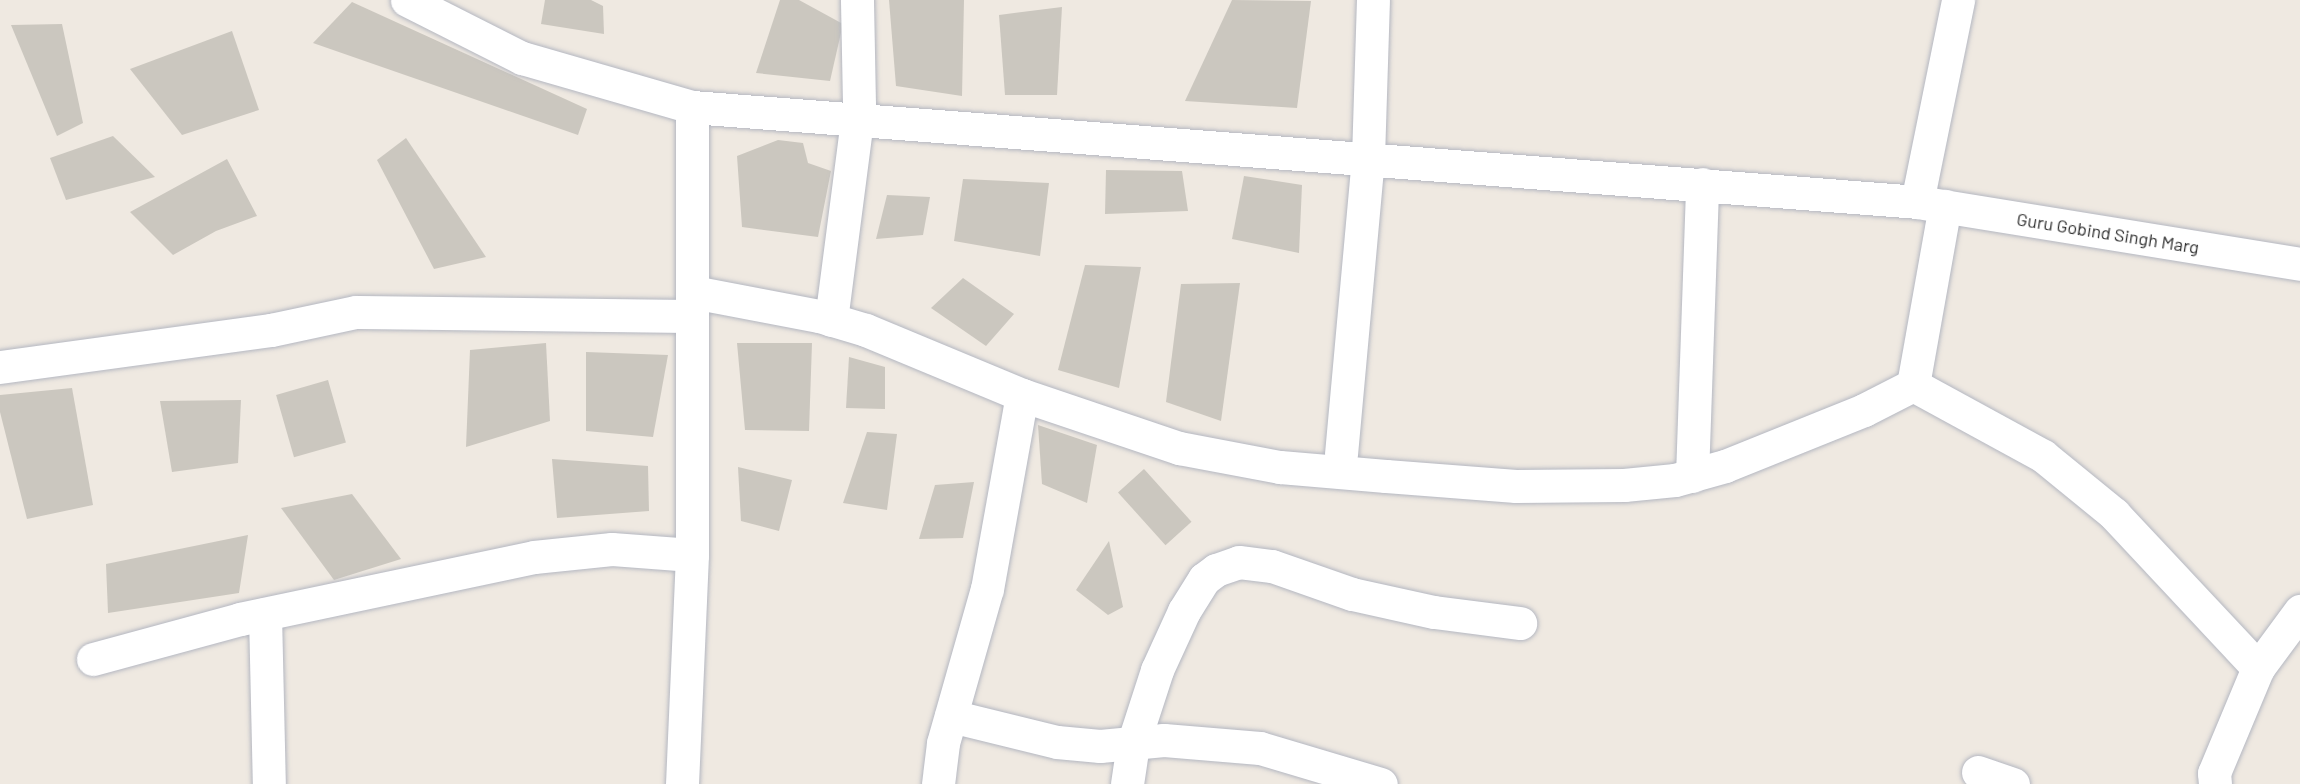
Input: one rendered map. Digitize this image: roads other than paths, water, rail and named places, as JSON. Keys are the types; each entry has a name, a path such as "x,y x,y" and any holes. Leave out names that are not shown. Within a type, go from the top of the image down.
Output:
{"street":[{"name":"Guru Gobind Singh Marg","path":"407,0 522,58 692,107 1702,184 1931,204 2300,264"},
{"path":"831,320 857,119 857,0"},
{"path":"1341,454 1368,158 1373,0"},
{"path":"1912,384 1931,204 1958,0"},
{"path":"682,784 692,555 692,107"},
{"path":"1692,476 1702,184"},
{"path":"0,367 271,330 356,312 692,304 831,320 866,330 1022,395 1179,448 1280,467 1516,486 1624,485 1692,476 1762,452 1863,410 1912,384"},
{"path":"1912,384 2043,456 2114,514 2258,668"},
{"path":"938,784 951,716 987,589 1022,395"},
{"path":"93,659 265,614 576,551 612,549 692,555"},
{"path":"1127,784 1133,744 1157,670 1184,611 1204,579 1216,570 1239,562 1272,566 1352,594 1434,612 1520,623"},
{"path":"2207,780 2258,668 2300,610"},
{"path":"265,614 269,784"},
{"path":"951,716 1057,742 1133,744 1164,740 1260,748 1381,784"},
{"path":"1978,772 2013,784"}]}
